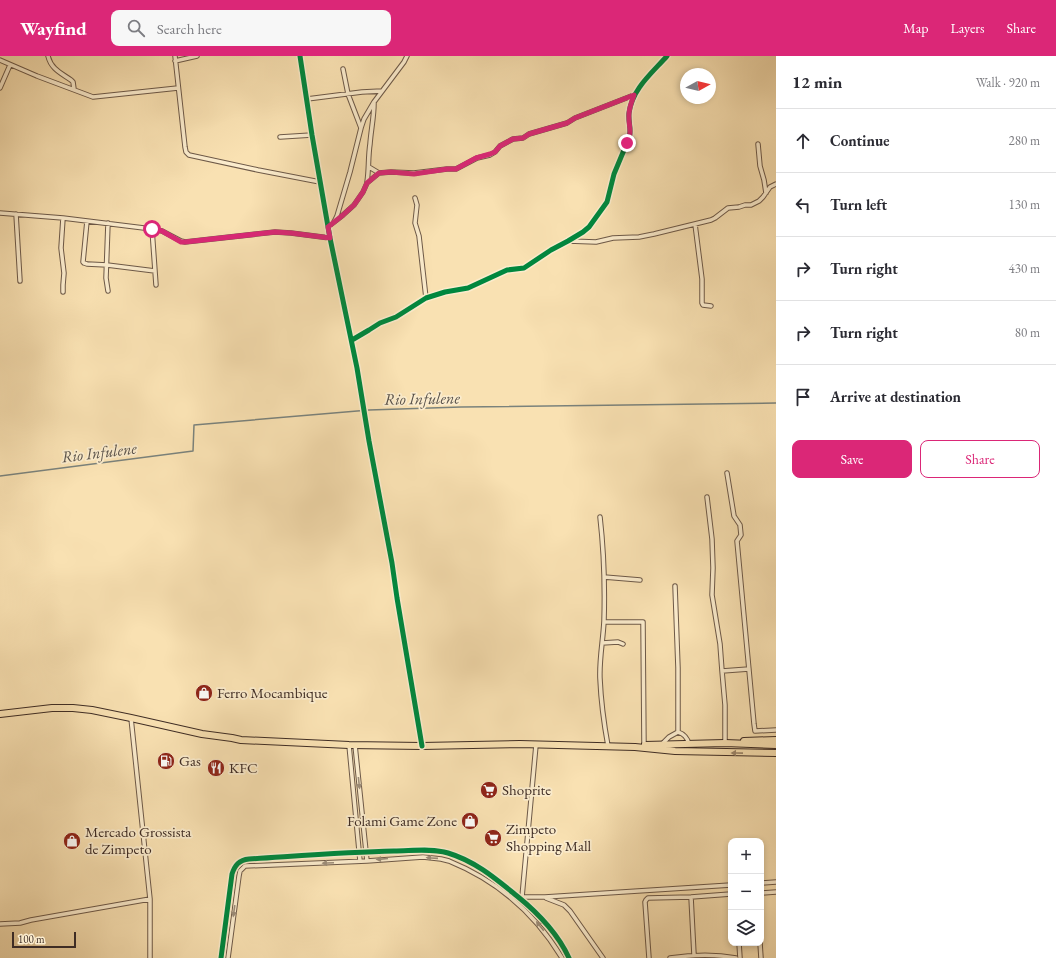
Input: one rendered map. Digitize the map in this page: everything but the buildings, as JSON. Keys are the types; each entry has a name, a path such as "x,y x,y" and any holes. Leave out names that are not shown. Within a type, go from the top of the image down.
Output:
{"highway":[{"path":"0,714 52,708 92,710 202,734 241,740 352,745 422,746 513,744 608,746 635,747 675,752 776,753"},
{"path":"726,744 738,741 776,740"},
{"path":"635,747 662,744 776,745"}],"street":[{"path":"48,56 49,62 53,68 73,82 74,89"},
{"path":"175,56 185,147 186,152 189,155 320,182"},
{"path":"175,61 197,56"},
{"path":"300,56 328,227 352,340 392,562 422,746"},
{"path":"334,222 350,172 364,119 374,102 407,56"},
{"path":"352,340 380,323 396,317 426,298 445,292 468,288 507,270 524,268 551,250 583,232 607,202 614,174 630,134 629,113 634,95 643,82 667,56"},
{"path":"0,60 90,96 96,97 178,88"},
{"path":"0,88 10,65"},
{"path":"343,69 348,94 361,128"},
{"path":"307,99 382,91"},
{"path":"367,183 379,173 391,172 414,174 459,168 476,158 495,152 500,146 513,139 523,138 529,134 567,123 575,118 634,95"},
{"path":"328,227 354,205 367,183 374,102"},
{"path":"280,137 312,135"},
{"path":"758,144 760,166 766,192"},
{"path":"369,167 379,173"},
{"path":"568,241 596,242 613,238 639,237 695,224 715,218 728,208 754,204 759,201 770,187 776,184"},
{"path":"415,198 417,205 415,223 419,236 426,298"},
{"path":"0,213 63,218 152,229 162,231 181,242 275,232 330,238"},
{"path":"16,214 20,281"},
{"path":"63,218 61,248 64,273 64,292"},
{"path":"87,221 84,263 155,271"},
{"path":"108,223 106,278 108,291"},
{"path":"695,224 702,279 702,303 711,306"},
{"path":"152,229 156,285"},
{"path":"727,473 734,516 740,525 741,536 737,542 756,740"},
{"path":"707,497 712,539 712,595 720,644 726,744"},
{"path":"600,517 604,577 604,622 600,678 602,712 608,746"},
{"path":"604,577 640,580"},
{"path":"675,586 678,668 678,732"},
{"path":"604,622 643,622 644,745"},
{"path":"602,643 618,642 623,644"},
{"path":"722,671 749,669"},
{"path":"132,718 150,899 150,958"},
{"path":"755,731 776,730"},
{"path":"662,744 669,737 678,732"},
{"path":"678,732 685,735 688,740 688,744"},
{"path":"352,745 367,861"},
{"path":"352,745 360,861"},
{"path":"522,898 536,745"},
{"path":"221,958 232,874 239,862 249,859 359,852 417,851 447,853 463,859 490,874 522,898 536,912 552,932 569,958"},
{"path":"228,958 239,876 245,866 423,857 441,858 457,864 495,885 536,921 562,958"},
{"path":"764,883 776,882"},
{"path":"522,898 728,885"},
{"path":"764,893 776,892"},
{"path":"649,958 645,902 648,898 728,894"},
{"path":"545,897 564,905 570,911 603,958"},
{"path":"691,897 694,955"},
{"path":"0,924 20,923 150,899"},
{"path":"739,946 740,958"},
{"path":"760,946 761,958"},
{"path":"670,958 694,955 736,958"}],"waterway":[{"name":"Rio Infulene","path":"0,476 193,451 194,425 369,410 461,407 776,403"}],"cycle path":[{"path":"300,56 330,238 357,368 392,563 422,746"},
{"path":"352,340 380,323 396,317 426,298 445,292 468,288 507,270 524,268 589,227 607,202 614,174 629,138 629,113 634,96 649,75 667,56"},
{"path":"221,958 232,874 240,862 249,859 303,855 421,850 442,851 458,856 493,877 540,917 553,932 569,958"}],"place":[{"name":"Ferro Mocambique","path":"204,693"},
{"name":"Gas","path":"166,761"},
{"name":"KFC","path":"216,768"},
{"name":"Shoprite","path":"489,790"},
{"name":"Folami Game Zone","path":"470,821"},
{"name":"Zimpeto Shopping Mall","path":"493,838"},
{"name":"Mercado Grossista de Zimpeto","path":"72,841"}],"route":[{"path":"152,229 162,231 181,242 275,232 330,238 328,227 354,205 367,183 379,173 391,172 414,174 456,169 476,158 495,152 500,146 513,139 523,138 529,134 567,123 575,118 634,95 629,113 630,138 627,143"}]}
